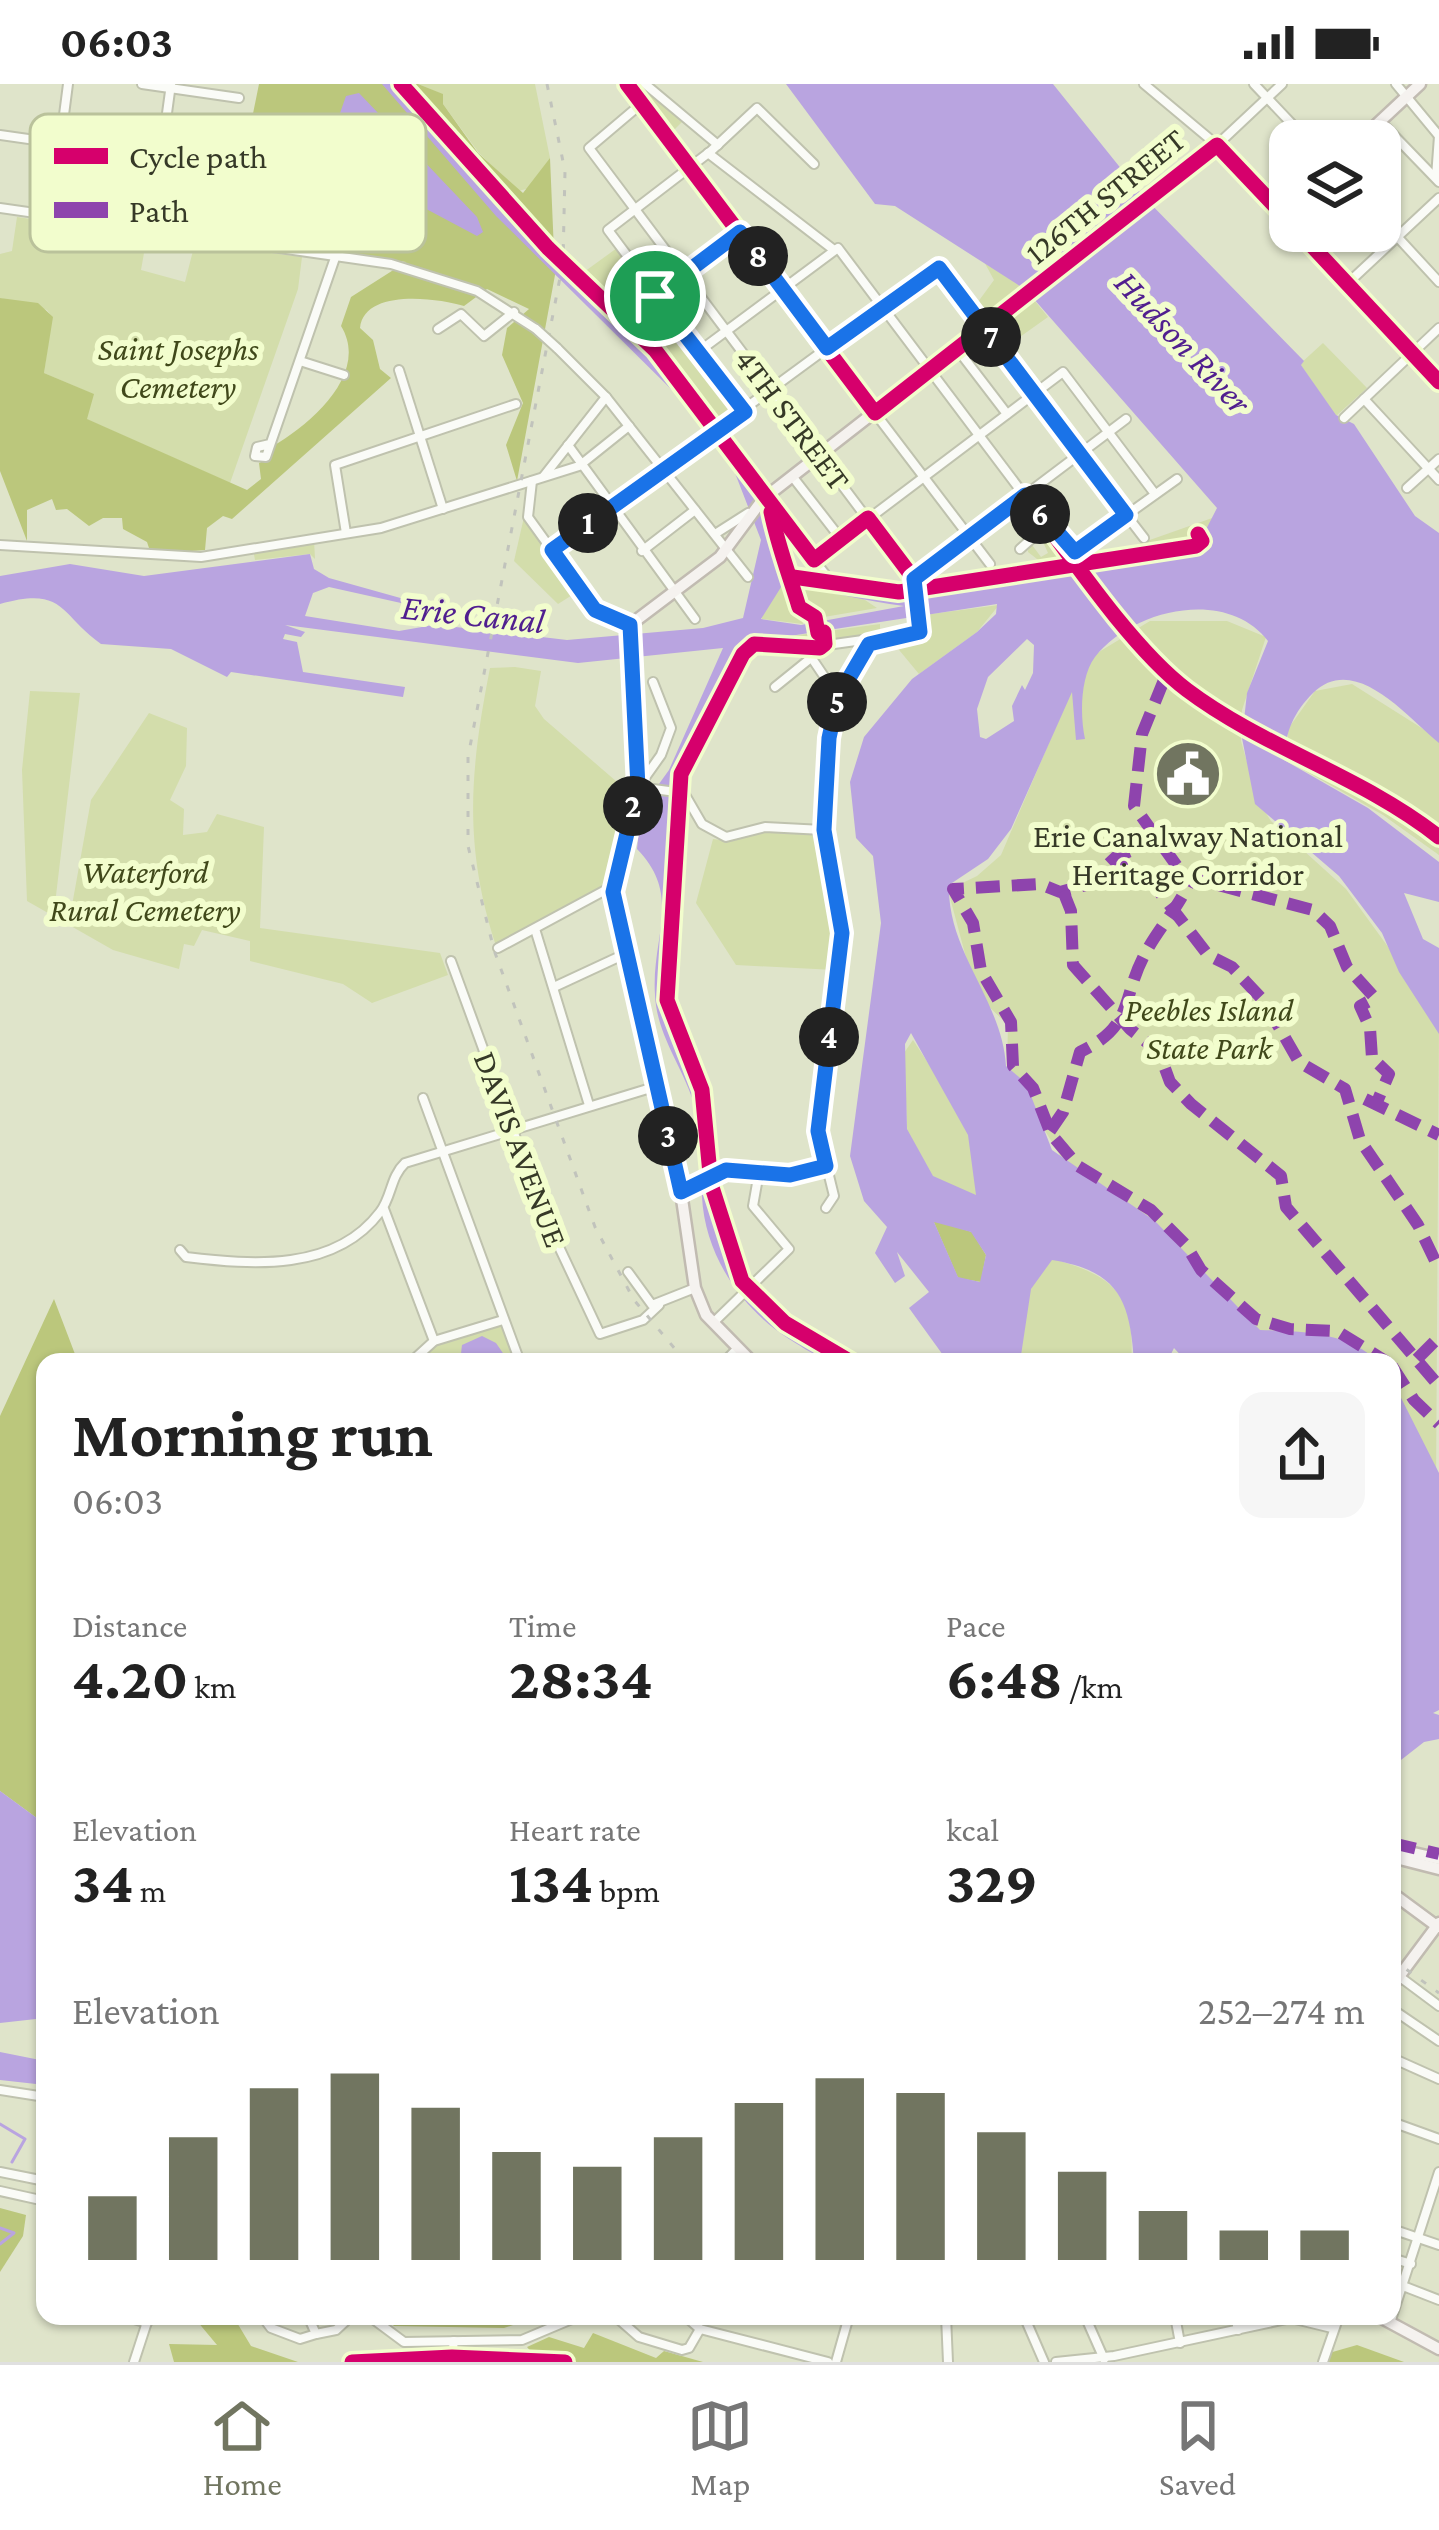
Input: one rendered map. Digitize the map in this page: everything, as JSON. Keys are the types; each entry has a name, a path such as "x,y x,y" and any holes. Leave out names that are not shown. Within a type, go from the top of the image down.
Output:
{"main road":[{"path":"627,84 875,412"},
{"path":"1381,120 1420,84"},
{"path":"1217,145 1269,197"},
{"name":"126TH STREET","path":"629,627 727,550 748,513 792,476 1217,145"},
{"path":"1189,168 1217,158 1238,167"},
{"path":"1318,252 1439,382"},
{"path":"629,627 643,787 613,886 681,1192 695,1288 713,1323 743,1353"},
{"path":"1401,1850 1439,1859"},
{"path":"1401,1859 1439,1869"},
{"path":"1401,1899 1438,1926 1401,1970"},
{"path":"1393,2325 1439,2350"}],"street":[{"path":"64,114 68,84"},
{"path":"142,84 239,98"},
{"path":"645,84 718,145"},
{"path":"1144,84 1217,145"},
{"path":"1254,84 1288,120"},
{"name":"126TH STREET","path":"1217,145 1282,84"},
{"path":"1396,84 1439,136 1437,180"},
{"name":"4TH STREET","path":"641,104 590,143 634,210 916,582"},
{"path":"745,412 609,228 708,154 759,107 814,164"},
{"path":"0,135 30,140"},
{"path":"1401,143 1437,180"},
{"path":"708,154 836,249 1162,674 1223,719 1391,808 1439,842"},
{"path":"1401,233 1439,198"},
{"path":"0,208 30,212"},
{"path":"655,296 740,232"},
{"path":"1401,241 1439,282"},
{"path":"698,352 836,249"},
{"path":"314,252 421,272 477,291 514,312 606,397 748,577"},
{"path":"1348,283 1381,252"},
{"path":"270,444 336,255"},
{"path":"552,550 939,268 1144,538"},
{"path":"438,329 461,314 484,336 514,312"},
{"path":"1344,418 1439,328"},
{"path":"958,350 1007,414"},
{"path":"300,361 344,375"},
{"path":"399,370 443,509"},
{"path":"814,560 1063,372 1156,494"},
{"path":"606,397 538,480 527,514 595,610 629,627"},
{"path":"1364,399 1439,480"},
{"path":"346,533 335,465 515,404"},
{"path":"875,412 990,564"},
{"path":"775,687 827,645 916,634 923,620 916,582 1126,419"},
{"path":"0,545 165,558 346,533 443,509 579,466 629,426"},
{"path":"568,445 673,596 695,619"},
{"path":"1407,488 1439,459"},
{"path":"792,476 841,539"},
{"path":"1046,523 1075,552 1177,478"},
{"path":"766,498 828,578"},
{"path":"766,498 783,568 794,581"},
{"path":"642,551 695,510"},
{"path":"715,534 748,513"},
{"path":"1020,549 1046,523"},
{"path":"826,1208 833,1196 818,1131 842,933 824,830 825,761 838,697 866,647 878,638"},
{"path":"811,657 838,697"},
{"path":"653,682 669,712 670,735 643,787 677,790 688,796 702,824 726,837 765,827 824,830"},
{"path":"498,948 613,886"},
{"path":"535,929 589,1106"},
{"path":"554,987 626,954"},
{"name":"DAVIS AVENUE","path":"451,962 557,1246 600,1334 643,1320 659,1305"},
{"path":"180,1250 186,1257 231,1262 290,1261 333,1250 384,1209 398,1169 441,1150 654,1087"},
{"path":"423,1098 516,1353"},
{"path":"681,1192 734,1169 790,1175 826,1166"},
{"path":"713,1323 789,1249 753,1206 759,1172"},
{"path":"384,1209 434,1341"},
{"path":"628,1272 646,1301 659,1305 695,1288"},
{"path":"421,1353 434,1341 502,1320"},
{"path":"733,1353 738,1348"},
{"path":"1401,1982 1439,2006"},
{"path":"1401,2015 1439,2041"},
{"path":"1401,2061 1437,2074"},
{"path":"0,2090 36,2096"},
{"path":"1401,2125 1439,2138"},
{"path":"0,2172 36,2179"},
{"path":"1401,2290 1438,2188 1439,2172"},
{"path":"0,2191 36,2199"},
{"path":"1401,2232 1439,2246"},
{"path":"1401,2261 1411,2264"},
{"path":"1403,2286 1439,2300"},
{"path":"134,2362 146,2325"},
{"path":"273,2325 286,2336 300,2339 341,2325"},
{"path":"312,2325 316,2334"},
{"path":"379,2325 404,2342 536,2338 561,2325"},
{"path":"626,2325 650,2342 686,2350 700,2329"},
{"path":"696,2325 832,2362 846,2325"},
{"path":"946,2325 948,2362"},
{"path":"1028,2325 1044,2362"},
{"path":"1089,2325 1104,2360"},
{"path":"1176,2325 1180,2343"},
{"path":"1237,2325 1238,2330"},
{"path":"1056,2362 1104,2360 1260,2325"},
{"path":"1317,2325 1332,2329"},
{"path":"1323,2362 1334,2325"},
{"path":"451,2362 454,2341"}],"green space":[{"path":"259,84 418,84 443,94 443,104 478,153 523,193 550,158 555,275 517,481 506,445 523,403 502,355 507,328 529,309 487,289 464,306 404,299 374,307 360,328 373,340 380,369 391,378 232,519 223,516 207,528 205,550 151,554 147,542 123,529 122,518 103,518 89,526 67,509 56,510 52,499 27,510 27,541 0,471 0,298 38,303 53,317 44,373 94,394 87,419 247,490 261,479 259,463 270,458 273,446 319,411 342,379 348,344 341,326 351,297 406,262 343,252 426,252 426,114 253,114"},
{"path":"418,84 535,84 550,158 530,188 518,191 479,153 443,104 442,94"},
{"path":"631,84 640,84 683,121 670,134"},
{"name":"Saint Josephs Cemetery","path":"17,217 30,219 30,252 144,252 141,270 185,282 193,252 302,257 298,289 230,483 86,419 93,394 44,373 52,317 47,310 0,298 0,254 12,251"},
{"path":"617,248 741,411 718,427 653,342 584,272"},
{"path":"981,256 1026,290 1048,317 1006,347 975,306 994,280"},
{"path":"1323,343 1367,388 1336,416 1300,364"},
{"path":"524,517 577,592 558,604 514,561"},
{"path":"1215,517 1197,547 1082,564 1076,556 1084,551 1127,548"},
{"path":"1047,530 1073,565 1046,566 1028,552 1029,541 1041,557 1048,553 1040,535"},
{"path":"314,540 315,559 310,554 255,560 253,549"},
{"path":"783,584 859,596 877,608 824,617 822,610 798,600 789,604 790,613 800,613 803,624 762,619 762,610"},
{"path":"999,605 977,632 919,674 890,639 919,639 931,614"},
{"name":"Peebles Island State Park","path":"1150,621 1227,621 1266,637 1242,710 1241,741 1258,801 1271,821 1346,889 1439,1017 1436,1492 1401,1403 1401,1353 1339,1353 1260,1331 1062,1159 1007,1067 1008,1025 980,998 972,980 948,890 977,876 1001,855 1084,661"},
{"path":"880,624 880,636 834,640 804,660 802,652 755,653 755,646 742,648 748,642"},
{"path":"490,668 541,671 535,706 544,719 631,794 607,886 496,946 478,874 474,774"},
{"path":"1352,684 1439,739 1439,855 1383,815 1286,760 1288,729 1315,691"},
{"name":"Waterford Rural Cemetery","path":"30,691 80,693 55,904 71,911 91,800 149,713 187,728 186,766 170,800 184,809 183,835 207,832 217,814 264,827 260,928 440,953 448,975 372,1003 343,984 250,961 250,941 202,930 194,946 184,944 179,969 113,950 27,901 22,770"},
{"path":"767,830 823,834 840,935 835,970 736,965 696,903 713,839 731,841"},
{"path":"913,1040 968,1124 983,1198 909,1174 904,1053"},
{"path":"933,1220 972,1232 986,1255 981,1282 958,1278"},
{"path":"1025,1251 1091,1272 1119,1295 1127,1312 1131,1353 1019,1353"},
{"path":"54,1299 75,1353 36,1353 36,1817 0,1791 0,1416"},
{"path":"502,1326 513,1353 426,1353 439,1343"},
{"path":"0,2208 26,2215 23,2236 0,2272"},
{"path":"200,2325 238,2325 251,2346 298,2362 174,2362 169,2344 217,2345"},
{"path":"393,2325 513,2325 504,2328"},
{"path":"593,2333 656,2358 664,2351 703,2362 540,2362 527,2347 549,2337 584,2348"},
{"path":"1357,2345 1404,2362 1325,2362 1329,2353"}],"water":[{"path":"382,84 399,84 425,114 408,114"},
{"name":"Hudson River","path":"786,84 1053,84 1143,196 1304,361 1301,365 1336,415 1354,424 1415,516 1439,533 1439,743 1380,693 1346,680 1329,682 1301,708 1289,732 1284,760 1368,808 1439,862 1439,902 1404,893 1423,939 1439,948 1439,1034 1399,972 1382,933 1339,876 1255,804 1242,738 1247,693 1268,641 1250,624 1229,614 1180,611 1155,617 1111,640 1086,675 1085,739 1076,740 1072,692 1011,829 988,859 949,885 956,932 995,1019 1006,1066 1026,1083 1052,1150 1155,1221 1260,1330 1338,1339 1367,1353 1179,1353 1174,1348 1172,1353 1133,1353 1124,1305 1106,1280 1052,1260 1031,1289 1021,1353 942,1353 909,1308 929,1292 897,1252 905,1276 895,1283 875,1253 887,1227 864,1201 850,1156 881,923 873,856 856,838 850,782 864,737 912,679 977,632 996,614 997,604 745,643 678,772 664,999 702,1105 711,1193 732,1263 744,1285 785,1326 831,1353 813,1353 756,1312 718,1260 705,1219 697,1115 657,1011 655,974 662,901 651,866 637,849 641,809 669,770 723,648 578,663 285,625 305,632 301,637 285,634 283,639 297,642 303,672 405,687 403,697 231,672 227,677 171,649 101,644 49,601 37,598 0,604 0,576 70,564 144,576 310,554 314,569 329,578 429,606 447,626 567,640 703,628 743,618 761,540 735,473 683,401 496,216 426,135 426,115 537,242 657,356 765,506 785,580 846,591 911,592 1197,547 1217,508 1026,290 895,206 875,204","holes":["783,584 904,606 801,625 761,619","329,587 428,609 439,624 399,631 305,616 313,593","1027,639 1034,645 1033,673 1012,706 1014,721 986,739 980,737 977,709 988,677","911,1033 968,1135 976,1195 933,1176 907,1129 905,1044","934,1222 971,1232 986,1255 980,1282 958,1277"]},
{"path":"359,93 379,114 340,114 346,96"},
{"path":"426,163 477,217 483,232 477,236 426,209"},
{"path":"482,1336 503,1353 461,1353 462,1345"},
{"path":"1401,1398 1439,1473 1439,1710 1433,1713 1439,1715 1439,1739 1424,1742 1401,1760"},
{"path":"0,1791 36,1817 36,2019 0,2023"},
{"path":"0,2052 36,2059 36,2084 0,2080"}],"waterway":[{"path":"0,2124 25,2139 12,2162"},
{"path":"0,2228 14,2233 0,2244"}],"railway":[{"path":"547,84 565,171 563,262 468,757 468,846 494,950 595,1227 634,1300 678,1353"},
{"path":"1401,1966 1439,1993"}],"marked path":[{"path":"1164,680 1142,734 1134,806 1184,876 1313,910 1330,926 1347,967 1375,998 1360,1006 1370,1028 1372,1058 1389,1074 1377,1102"},
{"path":"1155,829 1145,845 1116,857 1086,885 1060,892 1040,884 953,889 973,923 981,971 1011,1022 1013,1066 1033,1088 1051,1134 1078,1166 1151,1210 1186,1245 1201,1270 1256,1319 1290,1329 1337,1331 1372,1353"},
{"path":"1114,860 1151,881 1208,955 1232,967 1264,1001 1299,1062 1345,1089 1360,1140 1418,1225 1439,1269"},
{"path":"1050,1131 1063,1112 1080,1052 1119,1021 1146,952 1191,878"},
{"path":"1063,891 1071,911 1073,965 1130,1029 1159,1052 1170,1082 1191,1104 1281,1176 1286,1207 1439,1386"},
{"path":"1365,1099 1439,1135"},
{"path":"1417,1359 1439,1337"},
{"path":"1401,1380 1439,1424"},
{"path":"1401,1845 1439,1854"}],"cycle path":[{"path":"401,84 548,248 655,350 814,560 868,518 914,579 1025,495 1122,624 1187,690 1248,729 1378,796 1439,837"},
{"path":"627,84 875,413 1217,145 1269,200"},
{"path":"1318,252 1439,382"},
{"path":"771,512 799,607 815,617 825,644 820,648 754,644 743,654 681,774 667,1000 702,1090 711,1184 742,1281 785,1323 836,1353"},
{"path":"793,577 899,592 1196,546 1202,541 1198,534"},
{"path":"352,2362 452,2357 565,2362"}],"place":[{"name":"Erie Canalway National Heritage Corridor","path":"1188,774"}],"route":[{"path":"740,232 827,348 939,268 1126,515 1075,552 1025,495 914,579 923,620 920,632 878,638 866,647 838,697 825,761 824,830 842,933 818,1131 826,1166 790,1175 726,1170 681,1192 613,892 638,787 630,625 595,610 552,550 745,412 655,296 740,232"}],"water label":[{"name":"Erie Canal","path":"473,614"}]}
